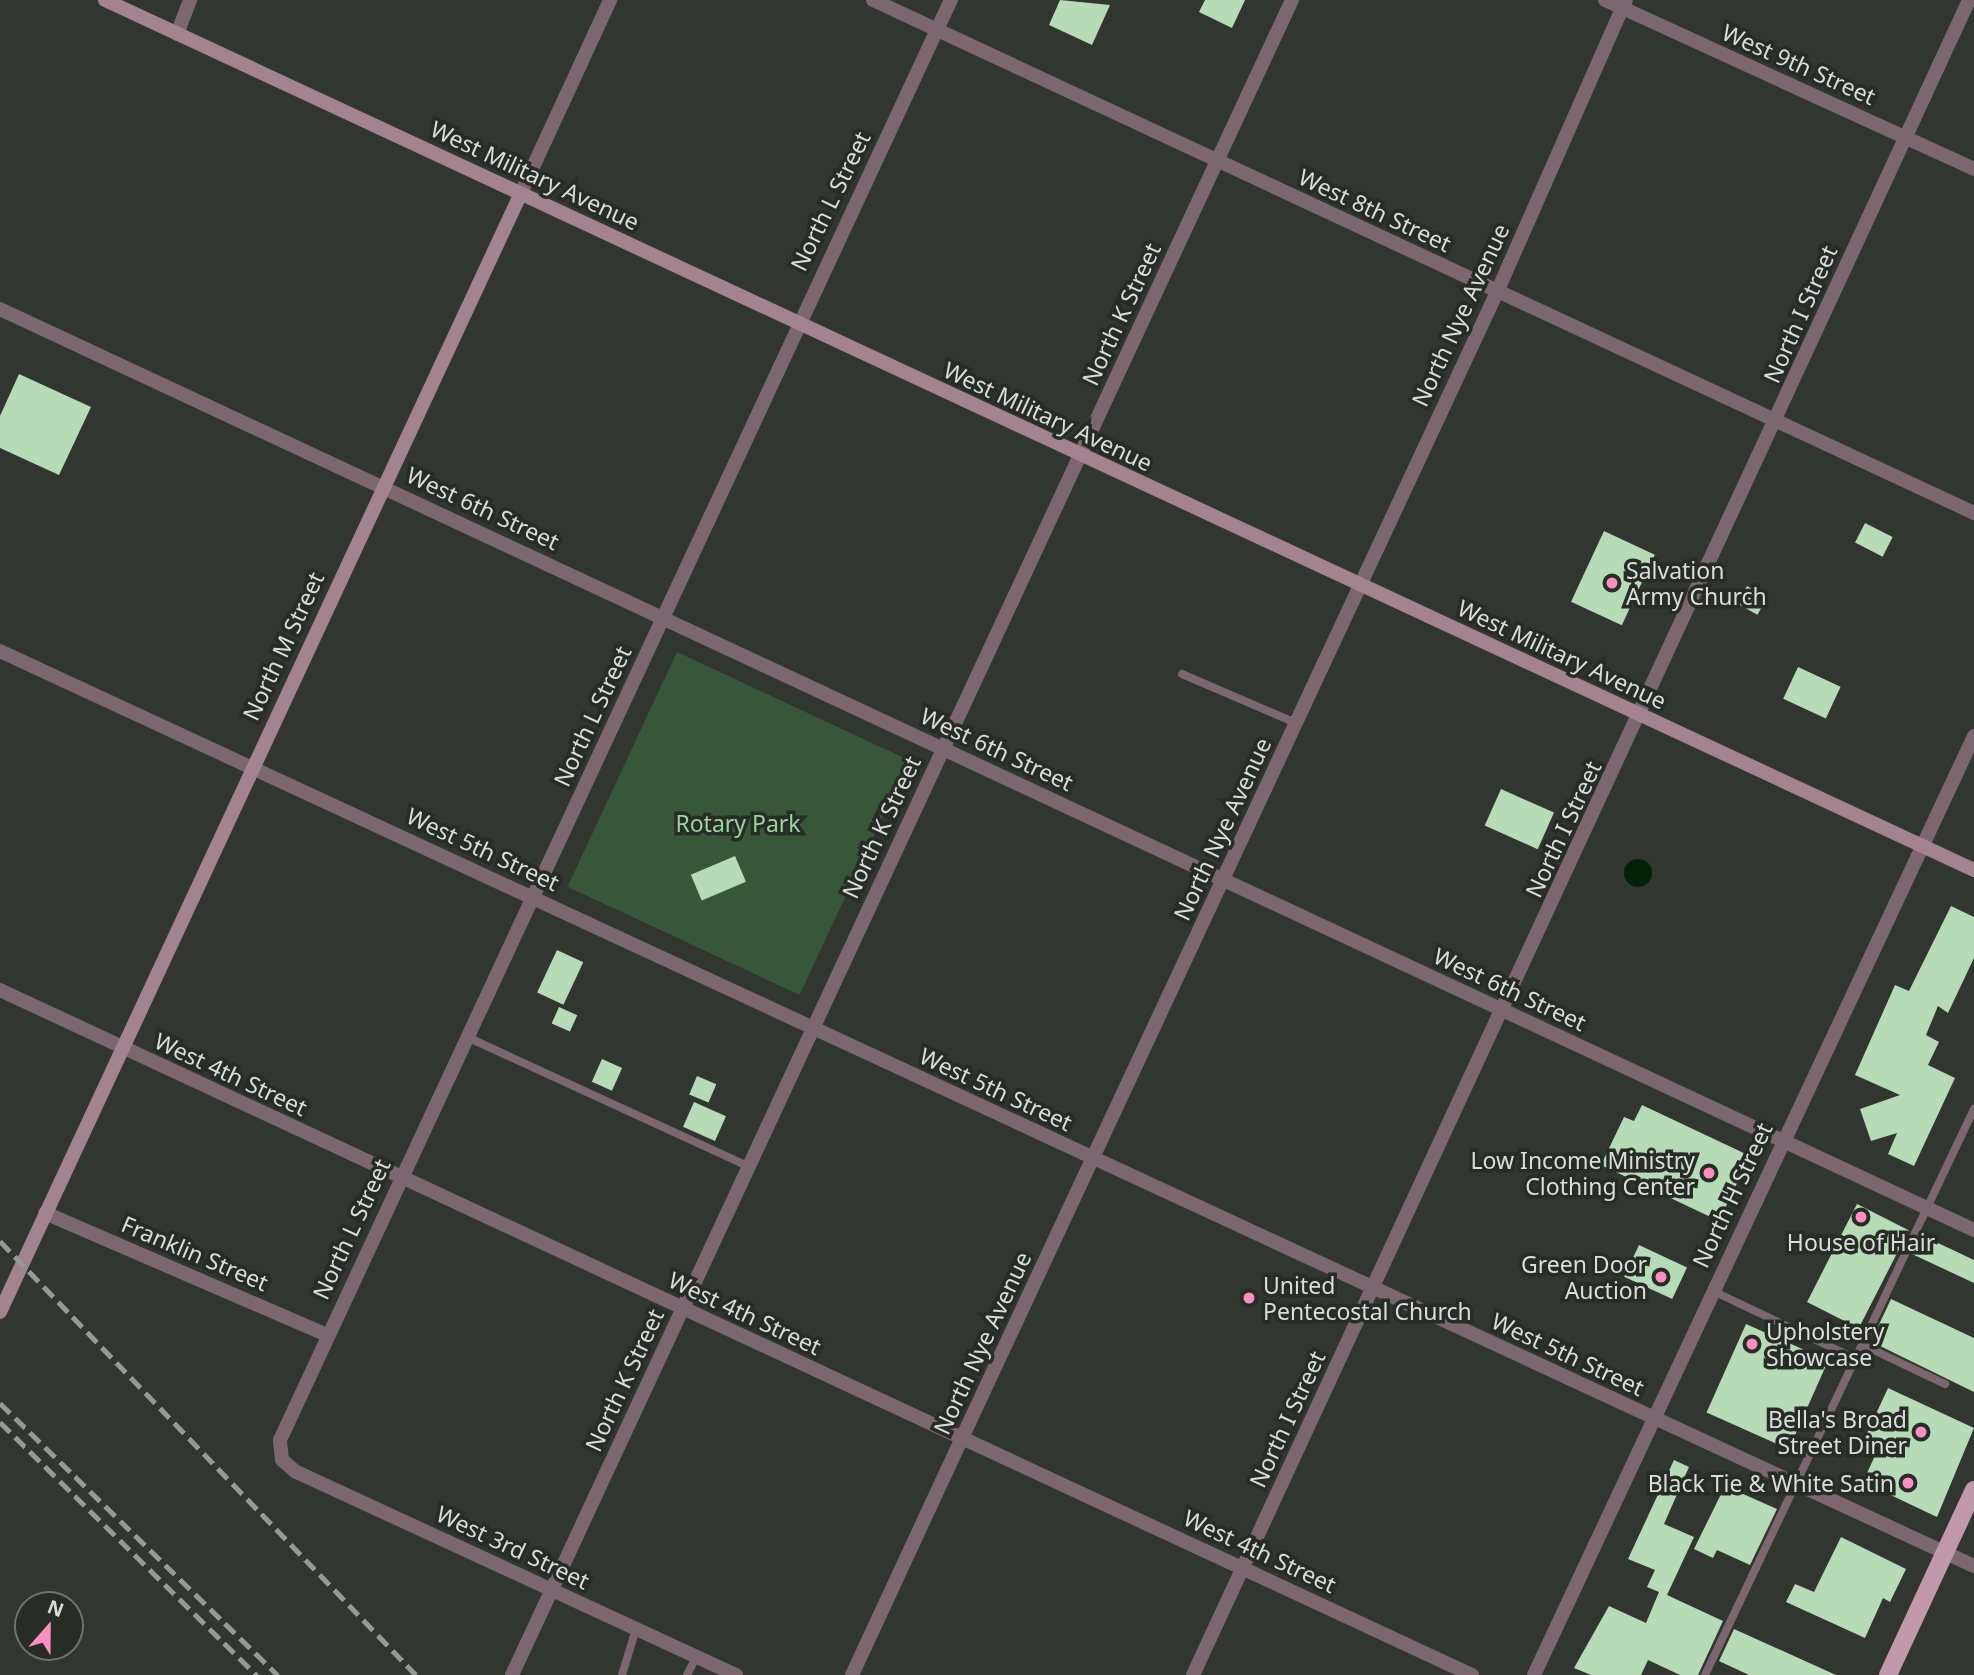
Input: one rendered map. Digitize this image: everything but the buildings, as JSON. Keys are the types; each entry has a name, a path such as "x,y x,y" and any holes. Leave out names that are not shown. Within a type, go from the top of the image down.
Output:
{"main road":[{"name":"West Military Avenue","path":"104,0 1974,870"},
{"name":"North M Street","path":"0,1312 382,486 521,193"},
{"path":"1888,1675 1974,1490"}],"street":[{"path":"177,34 190,0"},
{"name":"North M Street","path":"521,193 610,0"},
{"name":"West 8th Street","path":"873,0 1974,513"},
{"name":"North L Street","path":"279,1452 285,1426 327,1335 533,897 797,323 951,0"},
{"name":"North K Street","path":"512,1675 1292,0"},
{"name":"West 9th Street","path":"1605,0 1625,4 1974,169"},
{"name":"North I Street","path":"1193,1675 1777,422 1969,0"},
{"name":"North Nye Avenue","path":"852,1675 1497,292 1625,4"},
{"name":"West 6th Street","path":"0,309 1974,1230"},
{"name":"West 5th Street","path":"0,651 1373,1290 1974,1566"},
{"name":"North H Street","path":"1534,1675 1974,736"},
{"name":"West 4th Street","path":"0,990 1472,1675"},
{"name":"Franklin Street","path":"45,1213 327,1335"},
{"name":"West 3rd Street","path":"279,1452 296,1472 736,1675"}],"lane":[{"path":"1182,674 1296,723"},
{"path":"467,1037 747,1167"},
{"path":"1705,1675 1974,1109"},
{"path":"1713,1291 1856,1359"},
{"path":"1863,1345 1945,1384"},
{"path":"622,1675 636,1629"},
{"path":"687,1675 696,1657"}],"green space":[{"name":"Rotary Park","path":"677,652 909,760 800,995 568,887"}],"shaded area":[{"path":"1638,859 1648,863 1652,873 1648,883 1638,887 1628,883 1624,873 1628,863"}],"railway":[{"path":"0,1241 416,1675"},
{"path":"0,1403 278,1675"},
{"path":"0,1422 257,1675"}],"place":[{"name":"Salvation Army Church","path":"1612,583"},
{"name":"Low Income Ministry Clothing Center","path":"1709,1173"},
{"name":"House of Hair","path":"1861,1217"},
{"name":"Green Door Auction","path":"1661,1277"},
{"name":"United Pentecostal Church","path":"1249,1298"},
{"name":"Upholstery Showcase","path":"1752,1344"},
{"name":"Bella's Broad Street Diner","path":"1921,1432"},
{"name":"Black Tie & White Satin","path":"1908,1483"}]}
